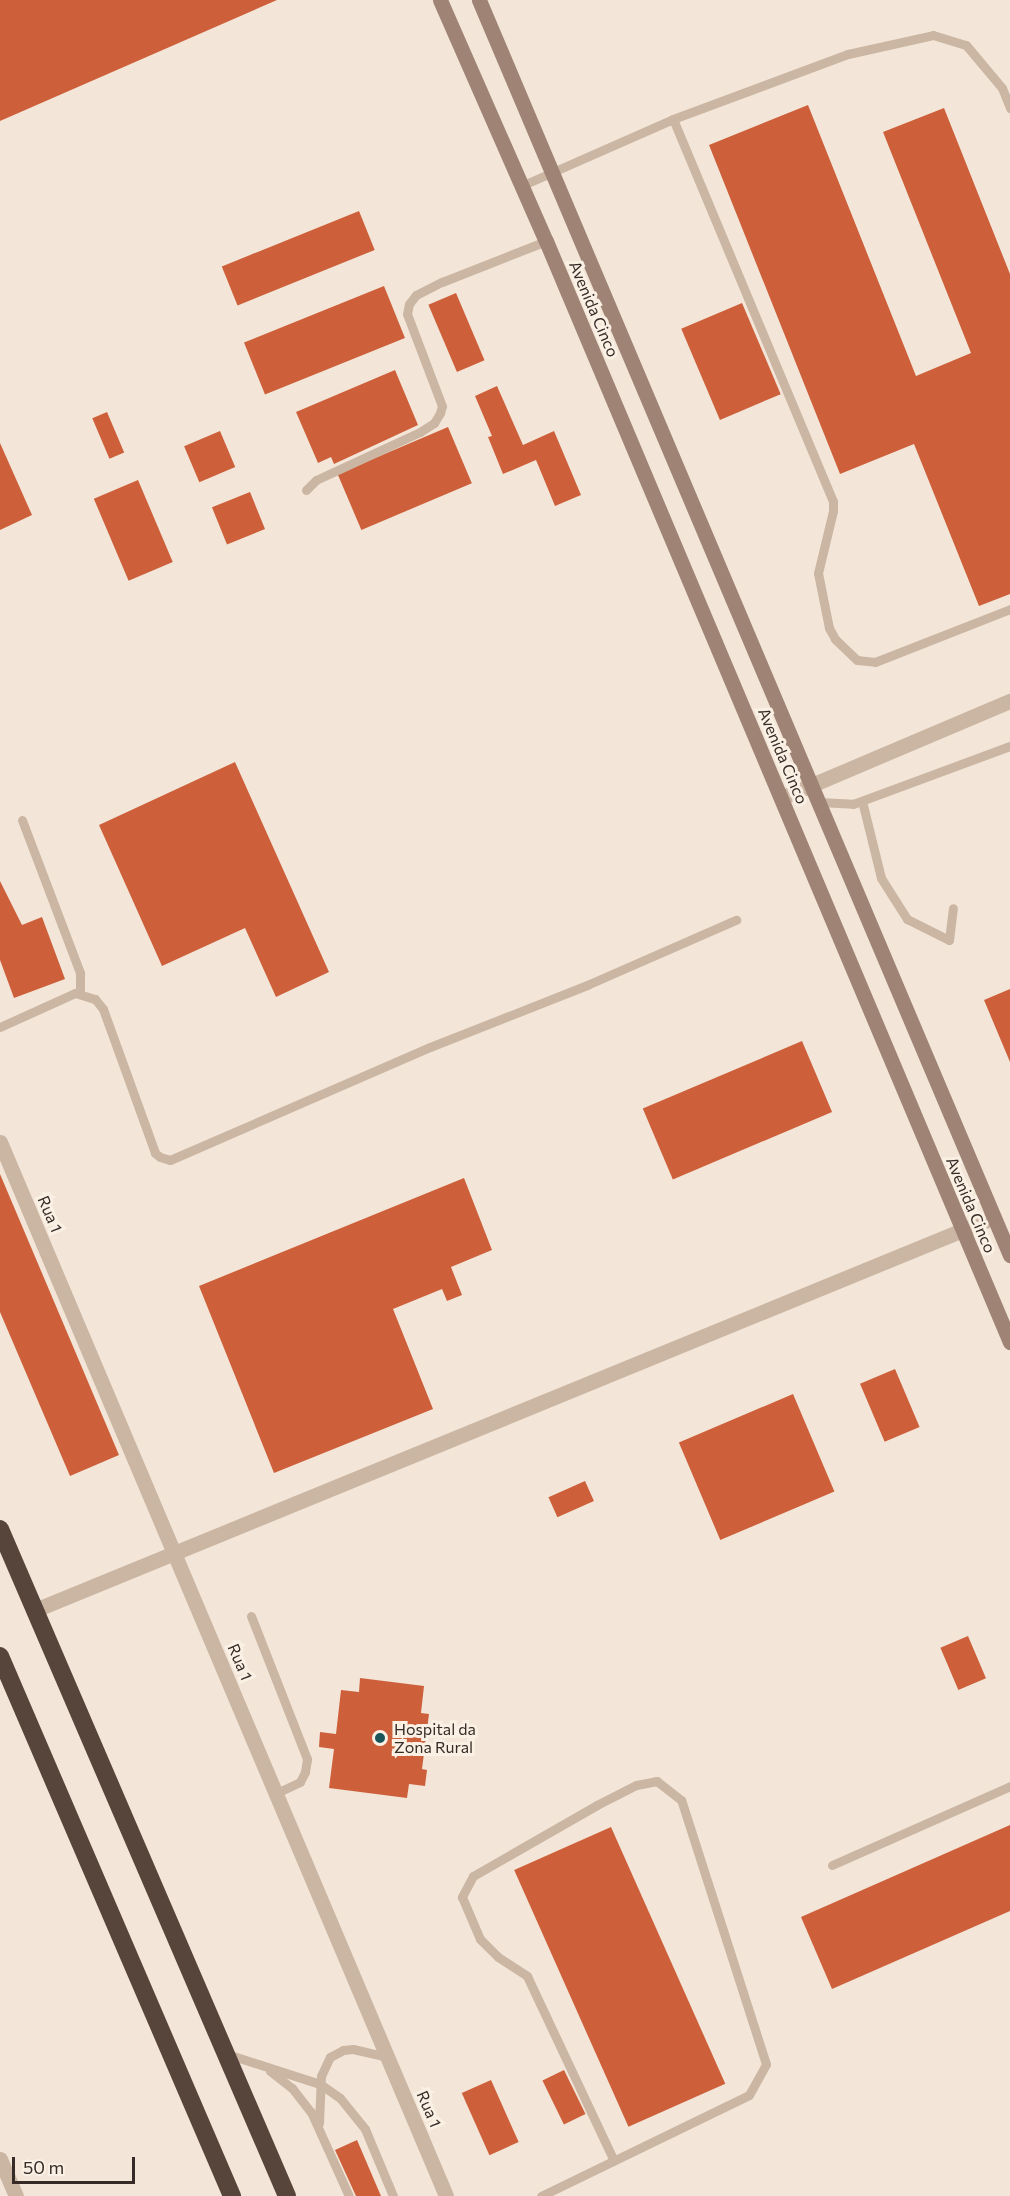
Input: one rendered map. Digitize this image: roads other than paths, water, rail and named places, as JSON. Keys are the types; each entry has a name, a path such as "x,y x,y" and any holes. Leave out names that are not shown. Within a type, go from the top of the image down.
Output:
{"highway":[{"path":"0,1529 287,2196"},
{"path":"0,1656 232,2196"}],"street":[{"name":"Avenida Cinco","path":"440,0 546,241 1010,1342"},
{"name":"Avenida Cinco","path":"479,0 1010,1255"},
{"path":"781,798 1010,701"},
{"name":"Rua 1","path":"0,1142 447,2196"},
{"path":"35,1610 994,1217"},
{"path":"0,2159 16,2196"}],"lane":[{"path":"521,186 673,119 848,54 933,34 966,45 1002,88 1010,108"},
{"path":"673,119 833,502 833,512 818,573 829,628 835,639 857,660 875,662 1010,609"},
{"path":"306,490 316,480 420,432 434,423 440,413 442,406 407,314 409,304 416,295 442,282 546,241"},
{"path":"819,802 853,804 1010,746"},
{"path":"862,801 881,878 907,920 949,940 953,908"},
{"path":"22,820 80,973 80,993"},
{"path":"0,1026 68,994 80,993 95,999 103,1009 155,1153 159,1157 170,1160 430,1047 587,985 736,920"},
{"path":"251,1616 307,1760 306,1772 300,1782 276,1793"},
{"path":"541,2196 614,2161 749,2095 766,2064 681,1800 657,1781 636,1785 473,1876 462,1897 480,1939 498,1957 527,1976 614,2161"},
{"path":"832,1865 1010,1786"},
{"path":"318,2126 320,2084 326,2062 343,2050 361,2050 388,2057"},
{"path":"224,2053 320,2084 348,2105 361,2122 393,2196"},
{"path":"262,2066 303,2099 318,2126 349,2196"}],"place":[{"name":"Hospital da Zona Rural","path":"380,1738"}]}
